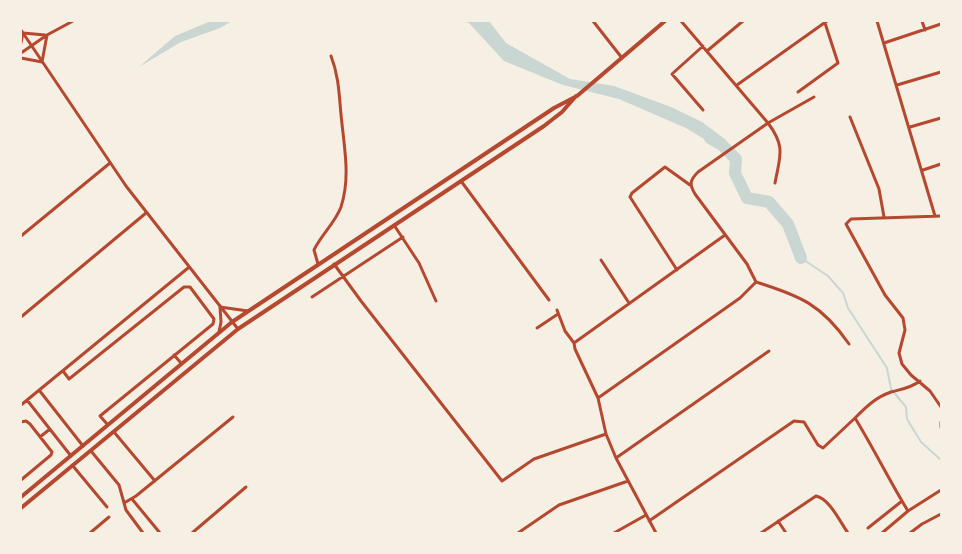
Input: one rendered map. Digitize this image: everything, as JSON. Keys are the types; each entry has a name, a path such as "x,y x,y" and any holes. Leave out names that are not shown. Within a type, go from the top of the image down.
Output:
{"main road":[{"path":"21,508 238,329 544,126 665,21"},
{"path":"21,497 232,322 554,108 579,94"},
{"path":"180,363 187,366 198,360"}],"street":[{"path":"21,53 73,21"},
{"path":"593,21 622,58"},
{"path":"681,21 737,85 777,136 781,150 775,183"},
{"path":"707,51 743,21"},
{"path":"877,21 935,216"},
{"path":"922,21 925,30"},
{"path":"737,85 826,22 838,63 798,92"},
{"path":"884,43 941,24"},
{"path":"22,31 47,35"},
{"path":"21,43 22,31"},
{"path":"22,31 146,213 238,329"},
{"path":"42,62 47,35"},
{"path":"703,46 672,72 672,76 703,110"},
{"path":"318,264 314,250 337,216 346,177 347,158 340,91 331,56"},
{"path":"21,58 42,62"},
{"path":"897,85 941,72"},
{"path":"690,185 698,172 723,154 768,123 814,97"},
{"path":"850,117 879,189 884,217"},
{"path":"910,127 941,118"},
{"path":"21,236 110,163"},
{"path":"923,170 941,164"},
{"path":"677,270 630,197 665,167 690,185 747,264 756,282 806,300 836,326 849,344"},
{"path":"461,181 549,300"},
{"path":"21,317 146,213"},
{"path":"941,216 851,219 846,224 885,296 903,318 905,330 900,357 906,371 930,391 941,407"},
{"path":"394,225 419,263 436,301"},
{"path":"574,343 725,235"},
{"path":"312,297 402,237"},
{"path":"601,260 629,303"},
{"path":"334,264 502,481 534,459 606,434"},
{"path":"71,456 50,429 23,402 188,268"},
{"path":"598,398 740,298 756,282"},
{"path":"63,371 69,379 184,286 190,287 214,321 100,416 108,425"},
{"path":"220,307 248,311"},
{"path":"219,332 220,307"},
{"path":"137,310 144,318"},
{"path":"537,328 558,312 598,398 606,434 616,458 656,533"},
{"path":"616,458 769,351"},
{"path":"174,355 180,363"},
{"path":"649,521 794,422 804,422 822,448 874,400 890,392 906,389 920,381"},
{"path":"39,390 83,446"},
{"path":"124,503 155,481 233,417"},
{"path":"855,418 908,511"},
{"path":"21,422 26,421 30,424 50,448 51,455 21,480"},
{"path":"941,422 941,427"},
{"path":"40,437 50,429"},
{"path":"114,432 155,481"},
{"path":"91,451 119,485 128,515 143,533"},
{"path":"73,466 107,507"},
{"path":"518,533 559,505 628,481"},
{"path":"192,533 246,488"},
{"path":"882,533 908,511 941,490"},
{"path":"761,533 812,498 820,496 848,533"},
{"path":"132,499 160,533"},
{"path":"868,528 902,501"},
{"path":"910,533 941,514"},
{"path":"614,533 646,515"},
{"path":"90,533 109,517"},
{"path":"778,522 786,533"}],"shaded area":[{"path":"211,21 232,21 220,28 181,42 139,67 175,36"},
{"path":"460,21 489,21 506,43 570,79 614,86 671,107 702,122 726,140 719,148 686,128 619,99 563,85 504,61 469,23"}],"waterway":[{"path":"710,138 722,145 736,159 735,173 747,198 769,202 788,224 801,258"},
{"path":"801,258 828,276 843,293 848,308 887,368 891,389 906,407 907,419 921,442 941,460"}]}
